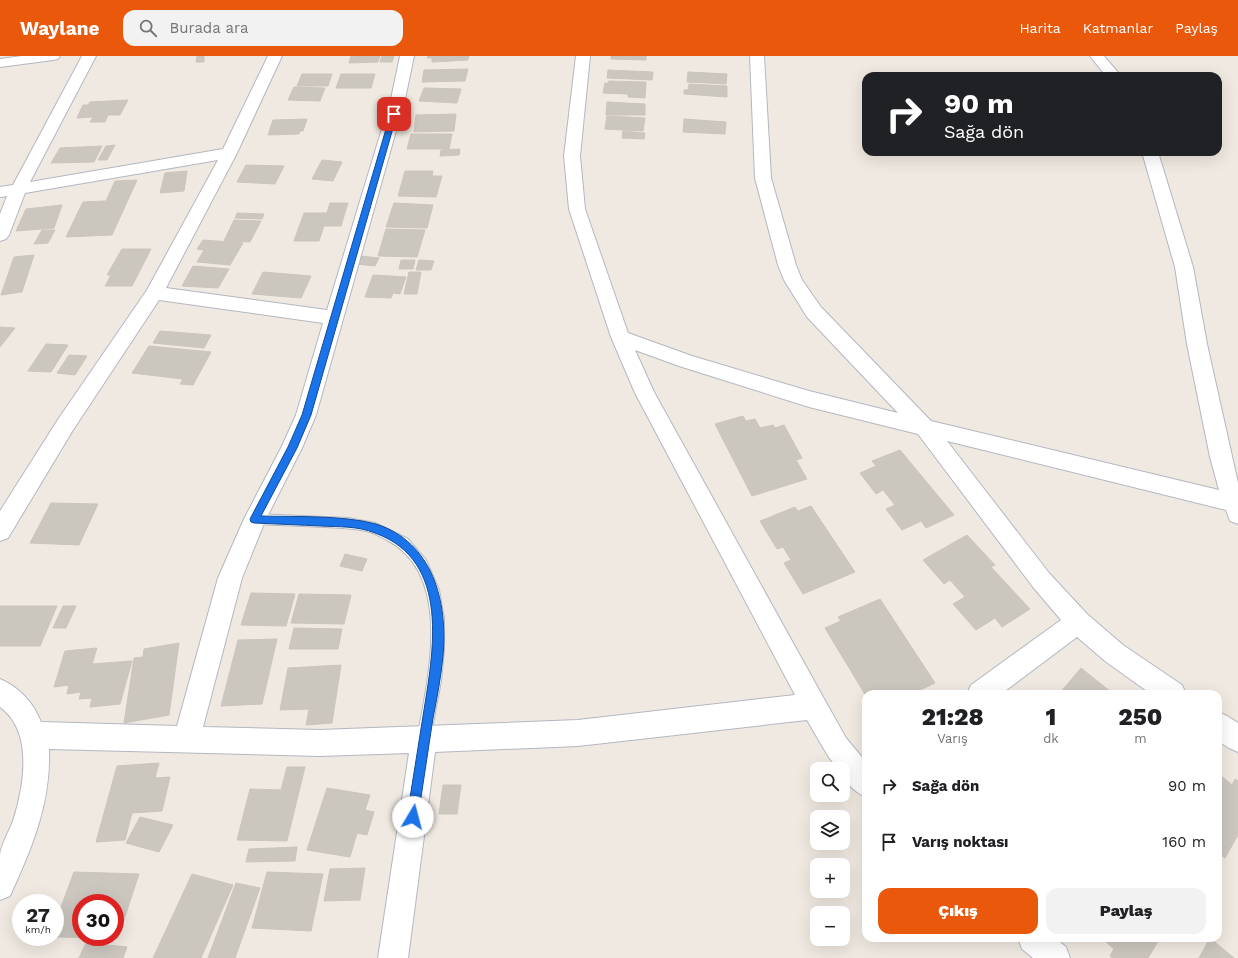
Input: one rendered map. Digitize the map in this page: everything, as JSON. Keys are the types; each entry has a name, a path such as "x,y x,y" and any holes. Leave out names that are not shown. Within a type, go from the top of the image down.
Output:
{"street":[{"path":"0,63 53,56"},
{"path":"0,235 19,189 89,56"},
{"path":"0,531 66,424 154,293 229,153 275,56"},
{"path":"186,740 230,578 254,519 292,448 306,415 398,99 407,56"},
{"path":"583,56 572,156 576,209 620,337 645,393 814,706 837,747 862,777"},
{"path":"757,56 763,178 787,265 793,280 802,295 814,312 924,428 1041,580 1078,622 1114,653 1167,690"},
{"path":"1097,56 1111,72"},
{"path":"0,192 229,153"},
{"path":"1151,156 1184,267 1197,344 1226,479 1236,509"},
{"path":"154,293 334,318"},
{"path":"620,337 686,362 810,399 1236,509"},
{"path":"985,690 1078,622"},
{"path":"0,692 17,704 27,721 33,735 37,758 35,791 24,828 0,886"},
{"path":"33,735 320,743 578,733 814,706"},
{"path":"1222,729 1238,740"},
{"path":"393,958 424,739"},
{"path":"1037,942 1055,958"}],"lane":[{"path":"254,519 354,524 375,528 394,537 409,548 421,562 432,588 438,625 438,655 424,739"}],"building":[{"path":"197,56 204,56 204,62 196,62"},
{"path":"351,56 380,56 378,62 349,63"},
{"path":"382,56 394,56 392,62 380,62"},
{"path":"428,56 469,56 468,60 432,62 432,58 427,58"},
{"path":"611,56 646,56 646,60 611,59"},
{"path":"468,69 465,81 422,82 424,70"},
{"path":"608,70 653,72 652,80 607,78"},
{"path":"688,72 727,74 726,84 687,82"},
{"path":"302,74 332,74 328,86 297,86"},
{"path":"341,74 375,74 371,88 336,88"},
{"path":"609,81 646,82 645,98 628,97 628,94 603,93 605,83 608,83"},
{"path":"689,84 727,86 727,97 684,94 684,90 688,90"},
{"path":"294,87 325,88 320,101 288,100"},
{"path":"424,88 461,89 457,103 419,101"},
{"path":"128,100 120,115 108,115 105,122 90,122 93,117 77,118 83,105 88,105 90,102"},
{"path":"607,102 645,104 645,115 606,115"},
{"path":"456,114 454,131 414,132 416,115"},
{"path":"607,116 645,118 643,131 605,129"},
{"path":"307,119 303,131 300,131 299,134 268,135 273,120"},
{"path":"684,119 726,122 725,134 683,132"},
{"path":"623,131 645,133 644,139 622,138"},
{"path":"411,134 452,134 449,149 407,149"},
{"path":"115,145 107,160 98,160 106,146"},
{"path":"102,146 94,162 51,163 60,148"},
{"path":"460,149 459,155 440,156 441,150"},
{"path":"322,160 342,162 333,181 312,179"},
{"path":"246,165 284,166 275,184 237,182"},
{"path":"187,171 184,191 160,193 165,173"},
{"path":"405,171 433,171 432,176 442,176 436,197 398,196"},
{"path":"137,180 112,235 66,237 83,202 106,201 115,181"},
{"path":"330,203 348,203 341,226 324,226 319,241 294,241 304,213 327,213"},
{"path":"394,203 433,205 427,228 386,227"},
{"path":"62,205 54,228 16,231 26,209"},
{"path":"237,213 264,214 262,219 235,218"},
{"path":"234,220 261,221 250,242 224,241"},
{"path":"386,229 425,230 417,257 378,256"},
{"path":"42,230 55,230 48,243 34,244"},
{"path":"203,240 243,243 230,265 197,262 204,250 197,249"},
{"path":"122,249 151,249 132,286 105,286 111,275 107,275"},
{"path":"34,255 22,292 1,295 14,257"},
{"path":"361,256 379,258 375,266 357,264"},
{"path":"401,260 415,260 413,269 399,269"},
{"path":"419,260 434,261 431,270 416,270"},
{"path":"193,266 229,269 218,288 182,286"},
{"path":"263,272 311,276 301,298 252,294"},
{"path":"409,272 421,272 417,294 404,294"},
{"path":"373,275 406,277 400,294 393,293 391,298 365,297"},
{"path":"0,327 15,328 0,347"},
{"path":"160,331 211,335 204,348 153,343"},
{"path":"46,344 68,345 51,372 28,371"},
{"path":"149,346 211,352 193,385 180,384 183,379 132,373"},
{"path":"69,355 87,356 75,375 57,373"},
{"path":"743,416 746,421 755,419 760,428 773,425 775,428 784,425 802,458 796,460 807,479 752,496 715,424"},
{"path":"900,450 954,515 926,528 921,521 902,530 886,509 895,505 883,490 876,494 860,473 876,466 872,461"},
{"path":"51,503 98,504 79,545 30,543"},
{"path":"811,506 855,572 803,594 784,563 791,560 783,547 777,549 760,521 795,507 798,511"},
{"path":"967,535 995,565 991,567 1030,609 1002,627 995,618 976,630 953,604 965,597 950,580 944,584 923,560"},
{"path":"345,554 367,559 362,571 340,566"},
{"path":"251,593 295,594 286,626 241,625"},
{"path":"299,594 351,595 344,624 291,623"},
{"path":"880,599 935,683 920,690 862,690 825,628 841,621 838,617"},
{"path":"0,606 57,606 40,646 0,646"},
{"path":"63,606 76,606 66,628 53,628"},
{"path":"294,628 342,629 338,649 289,649"},
{"path":"277,639 262,704 221,706 238,640"},
{"path":"179,643 169,715 124,723 134,658 143,657 144,649"},
{"path":"97,648 92,664 132,661 120,704 90,707 92,698 79,699 81,692 67,694 69,685 54,687 65,651"},
{"path":"341,665 332,723 306,725 309,709 280,710 288,668"},
{"path":"1081,668 1108,690 1062,690"},
{"path":"159,763 155,778 170,777 162,811 132,813 125,840 96,842 117,766"},
{"path":"287,767 305,767 287,841 237,840 250,789 281,790"},
{"path":"1222,777 1232,785 1235,779 1238,781 1238,835 1225,858 1222,856"},
{"path":"443,785 461,785 457,814 439,814"},
{"path":"327,788 370,795 365,810 374,812 367,835 357,833 350,857 307,850"},
{"path":"140,817 173,825 159,852 126,843"},
{"path":"297,847 295,861 246,862 249,849"},
{"path":"365,868 360,900 324,901 330,869"},
{"path":"74,872 139,874 124,920 124,894 72,894 72,937 64,937 64,899"},
{"path":"267,872 323,874 311,931 252,928"},
{"path":"192,874 233,885 201,958 153,958"},
{"path":"236,883 260,888 235,958 208,958"},
{"path":"1106,942 1158,942 1148,958 1112,958 1110,956 1114,949"},
{"path":"1208,942 1215,942 1234,958 1199,958"},
{"path":"85,946 127,947 123,958 79,958"}],"route":[{"path":"394,114 306,415 292,448 254,519 354,524 375,528 402,542 421,562 430,581 435,602 438,625 438,655 413,817"}]}
